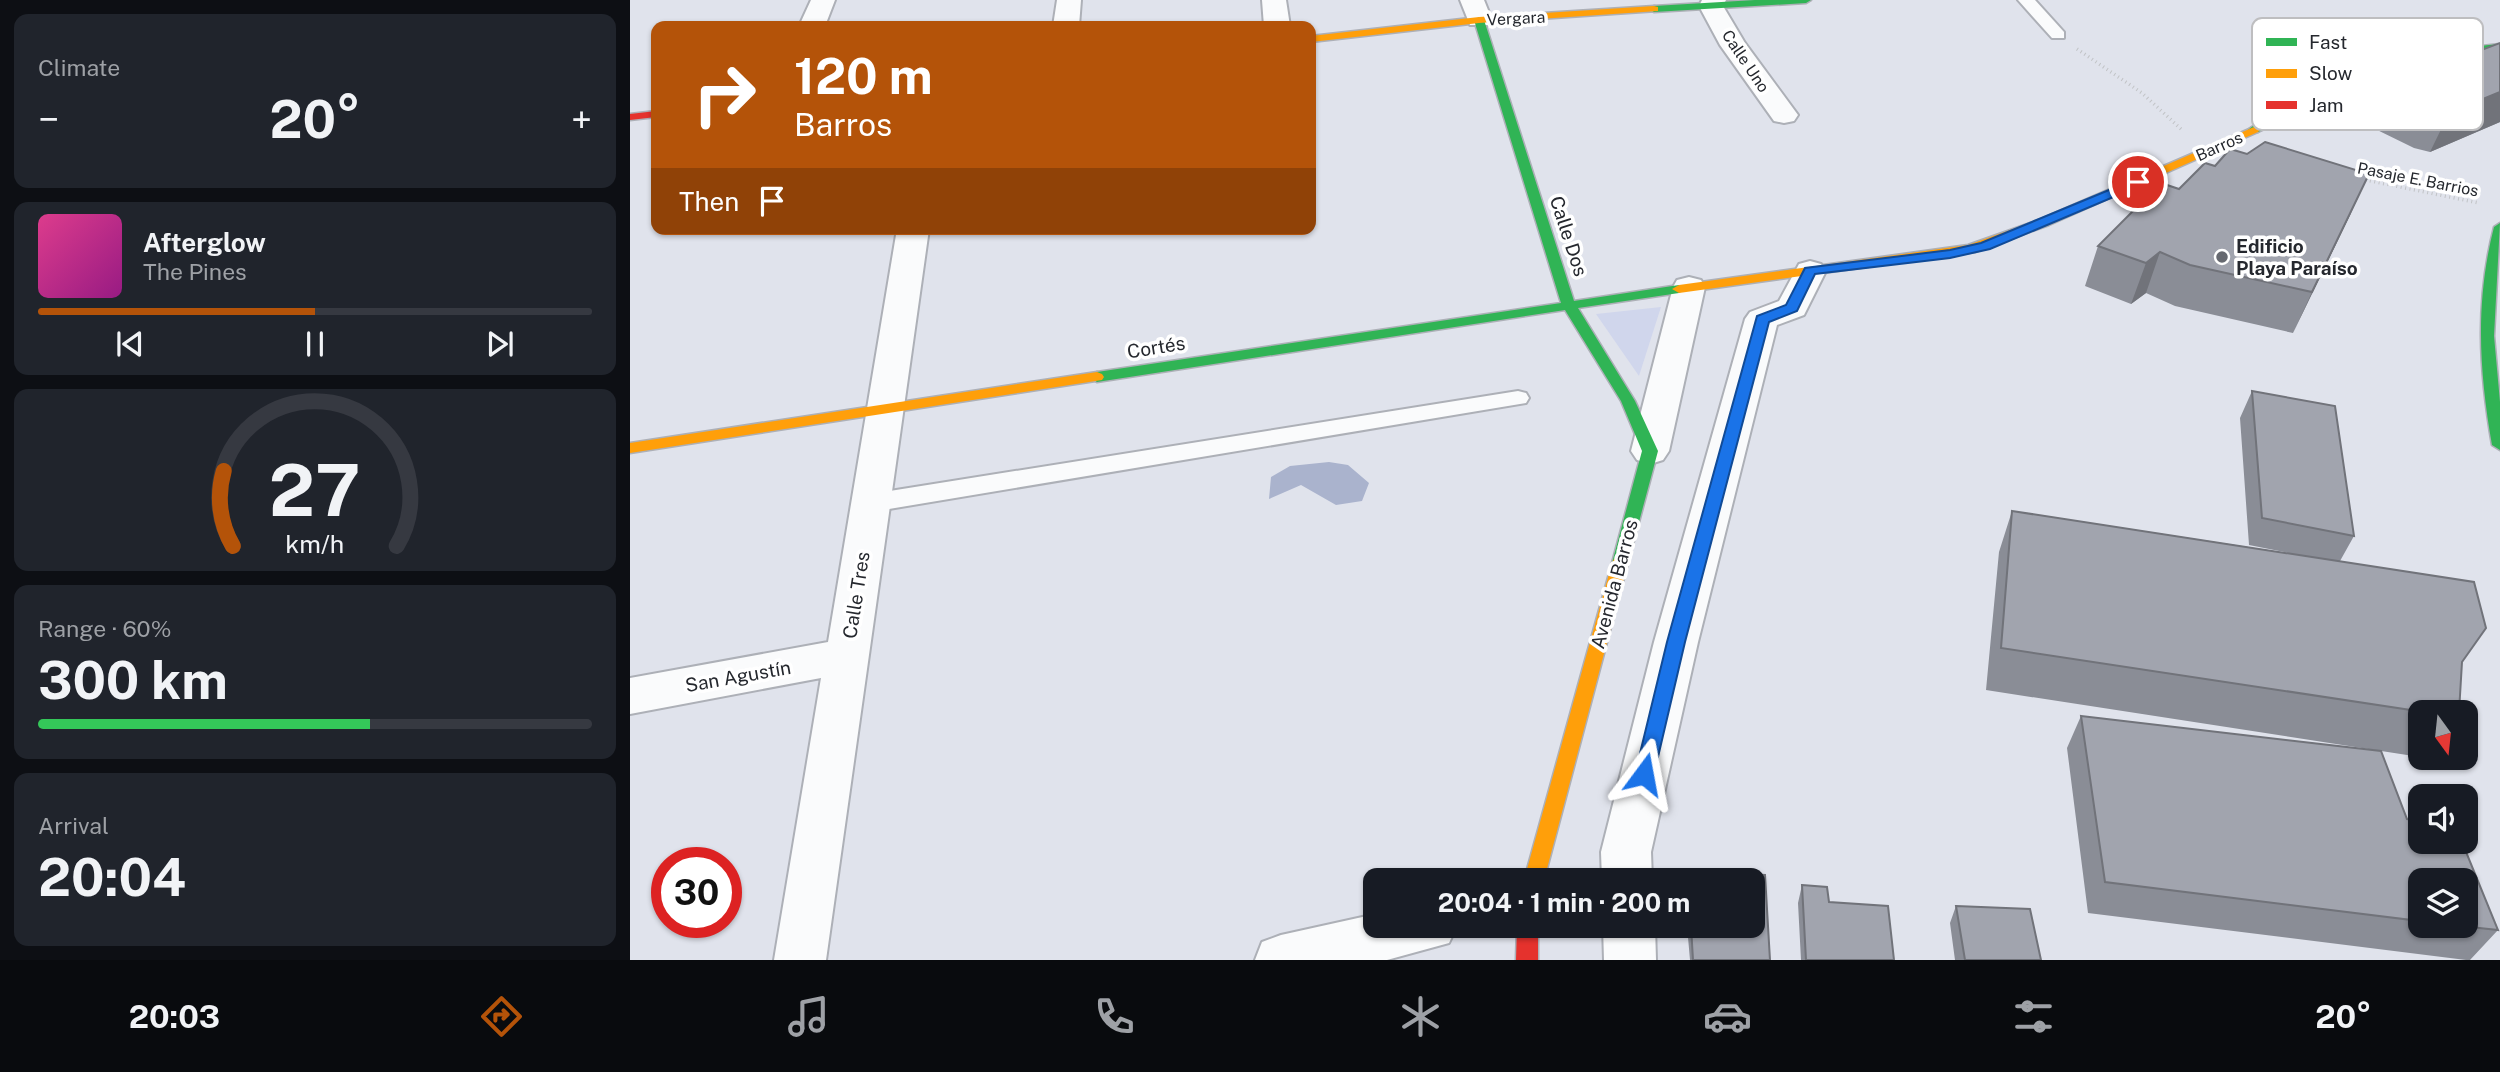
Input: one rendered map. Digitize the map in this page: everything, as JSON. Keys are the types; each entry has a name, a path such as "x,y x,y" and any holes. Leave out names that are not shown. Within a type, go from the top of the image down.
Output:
{"street":[{"path":"815,21 823,0"},
{"path":"1067,21 1069,0"},
{"path":"1274,0 1277,21"},
{"name":"Vergara","path":"1316,38 1475,10 1806,0"},
{"name":"Calle Uno","path":"1713,3 1733,45 1784,115"},
{"name":"Calle Dos","path":"1475,10 1569,305 1628,401 1650,451"},
{"path":"630,117 651,115"},
{"name":"Barros","path":"1689,287 1950,254 1985,246 2255,130"},
{"path":"2500,227 2491,253 2485,311 2486,379 2500,444"},
{"name":"Calle Tres","path":"800,960 912,235"},
{"path":"1627,868 1626,852 1676,642 1762,319 1792,308 1810,271"},
{"name":"Cortés","path":"630,449 1689,287"},
{"name":"Avenida Barros","path":"1537,868 1650,451 1689,287"},
{"name":"San Agustín","path":"630,696 847,656"},
{"path":"1281,960 1378,938"},
{"path":"1527,960 1528,938"},
{"path":"1629,938 1630,960"}],"lane":[{"path":"2026,0 2057,35"},
{"path":"871,503 1518,398"}],"path":[{"path":"2057,35 2142,93 2207,152"},
{"name":"Pasaje E. Barrios","path":"2357,179 2488,206"}],"shaded area":[{"path":"1661,307 1639,376 1596,314"},
{"path":"1329,462 1348,465 1369,483 1362,501 1336,505 1301,485 1269,499 1271,477 1290,466"}],"building":[{"path":"2500,43 2500,92 2483,99 2483,49"},
{"name":"Edificio Playa Paraíso","path":"2265,142 2369,174 2312,292 2190,265 2160,252 2146,263 2098,246 2161,183 2179,189 2205,163 2215,166 2230,149 2247,154"},
{"path":"2252,391 2335,406 2354,536 2262,518"},
{"path":"2012,511 2474,582 2486,628 2462,662 2460,700 2408,700 2408,710 2001,648"},
{"path":"2081,716 2381,751 2408,819 2408,854 2467,854 2473,868 2408,868 2408,920 2105,882"},
{"path":"1765,875 1770,960 1693,960 1692,938 1765,938"},
{"path":"2478,881 2498,930 2478,928"},
{"path":"1802,885 1827,887 1829,902 1888,906 1894,960 1806,960"},
{"path":"1956,906 2030,909 2041,960 1965,960"}],"traffic: fast":[{"path":"1654,9 1806,0"},
{"path":"1479,20 1569,305 1628,401 1650,451 1620,563"},
{"path":"2483,49 2500,47"},
{"path":"2500,227 2489,282 2486,336 2500,445"},
{"path":"1097,377 1679,289"}],"traffic: slow":[{"path":"1316,38 1479,20 1654,9"},
{"path":"1679,289 1970,249 2045,222 2254,130"},
{"path":"630,448 1097,377"},
{"path":"1537,868 1620,563"}],"traffic: jam":[{"path":"630,117 651,115"},
{"path":"1527,960 1528,938"}],"place":[{"name":"Edificio Playa Paraíso","path":"2222,257"}],"route":[{"path":"1644,774 1676,642 1762,319 1792,308 1810,271 1950,254 1985,246 2138,182"}]}
